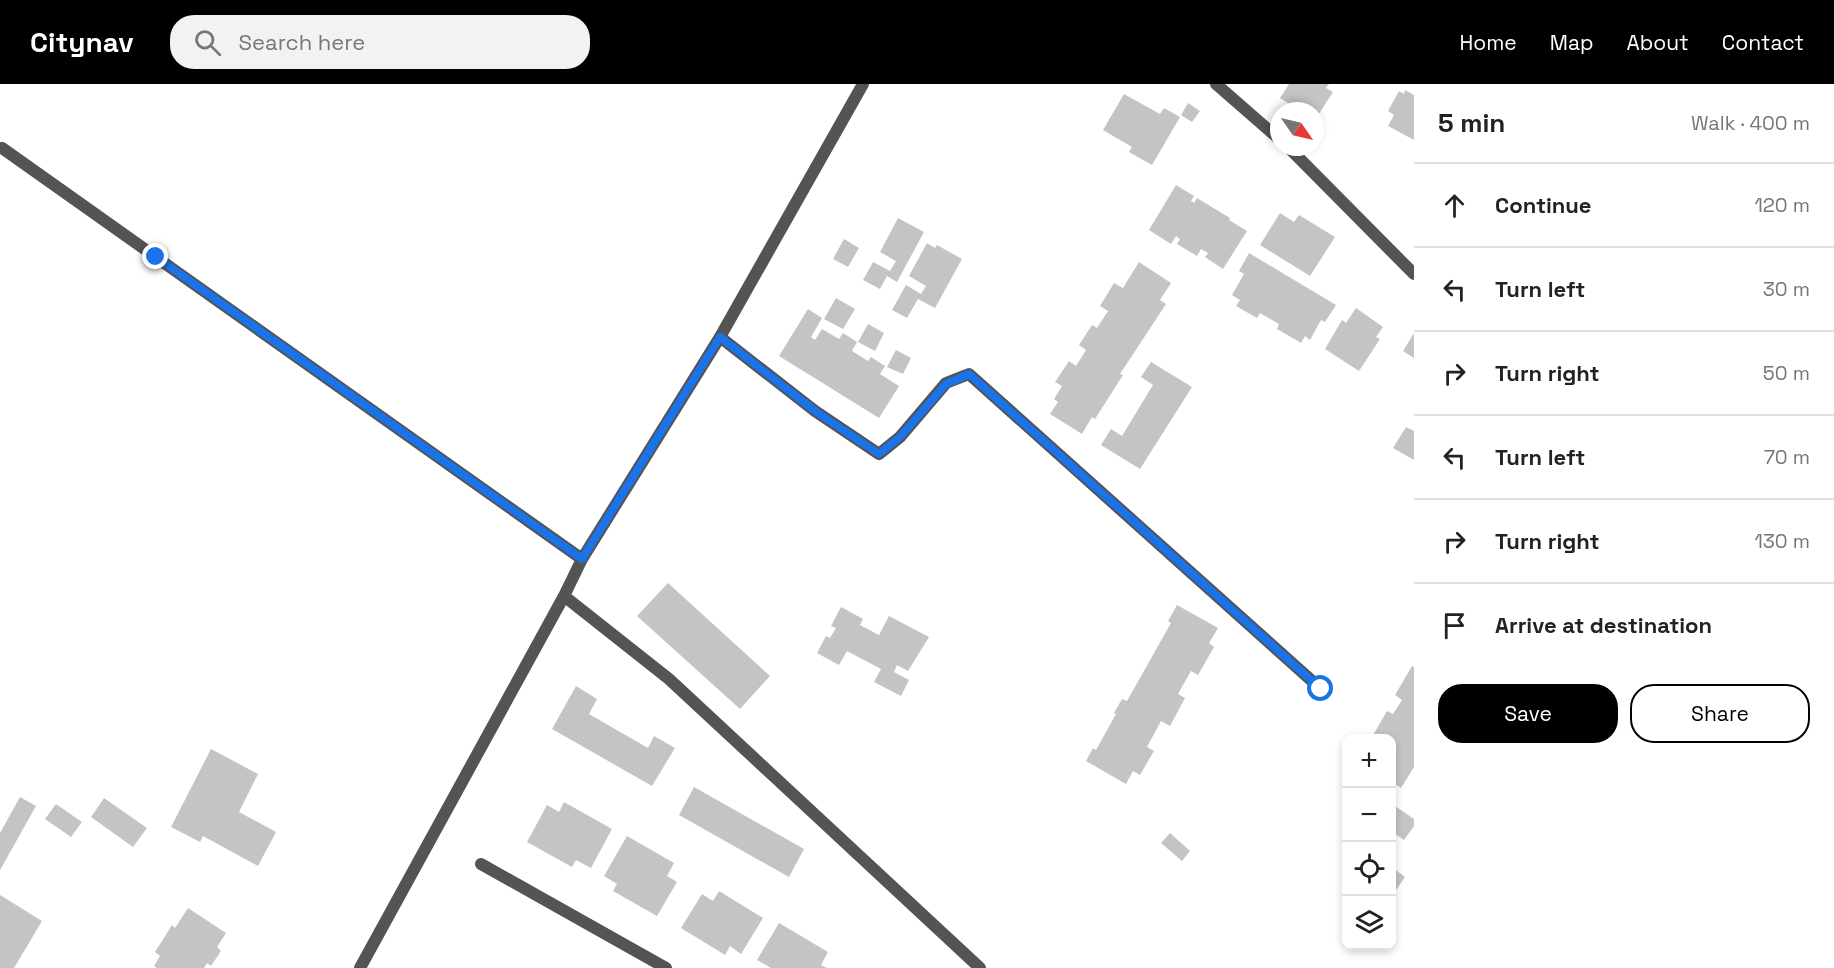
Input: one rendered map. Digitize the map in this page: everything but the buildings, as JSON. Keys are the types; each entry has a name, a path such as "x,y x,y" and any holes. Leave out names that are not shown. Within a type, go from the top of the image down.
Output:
{"street":[{"path":"360,968 564,596 582,559 720,337 863,84"},
{"path":"1216,84 1270,131"},
{"path":"2,148 582,559"},
{"path":"1298,156 1414,274"},
{"path":"720,337 815,411 879,454 900,437 946,384 969,374 1321,689"},
{"path":"564,596 669,679 980,968"},
{"path":"481,864 666,968"}],"route":[{"path":"156,257 582,559 720,337 815,411 879,454 900,437 946,384 969,374 1321,689"}]}
